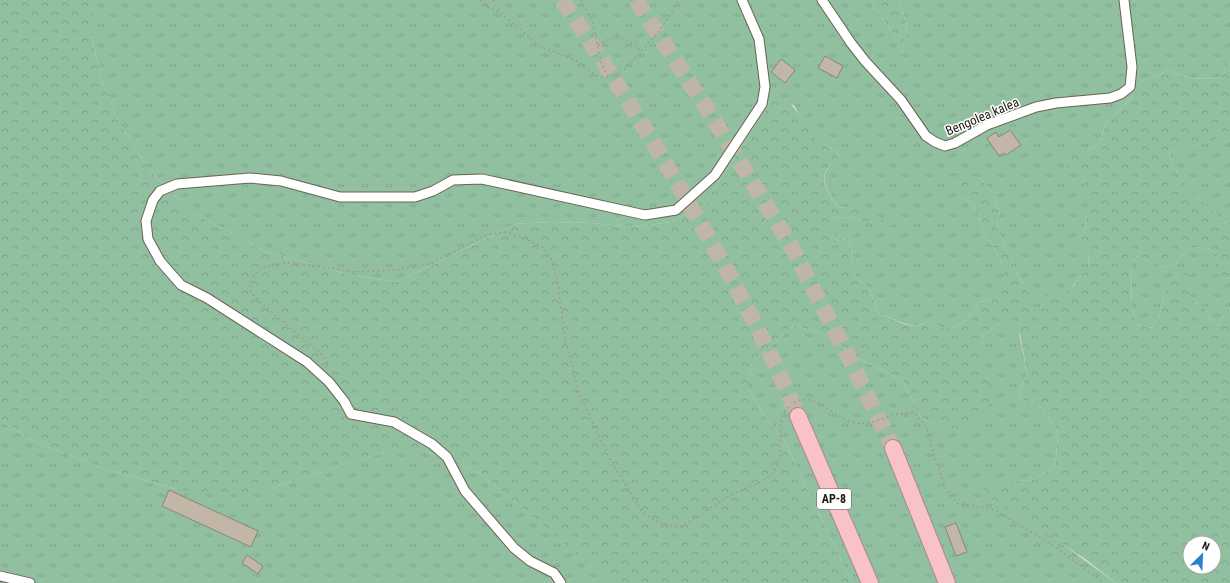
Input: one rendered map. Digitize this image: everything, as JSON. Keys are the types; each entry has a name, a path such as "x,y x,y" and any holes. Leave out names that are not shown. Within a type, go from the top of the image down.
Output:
{"highway":[{"name":"AP-8","path":"798,416 870,583"},
{"path":"893,448 946,583"}],"street":[{"path":"561,583 554,573 530,561 514,548 465,491 447,457 432,444 394,422 351,414 344,401 321,374 307,362 207,298 181,285 160,261 148,239 146,221 152,200 160,191 178,184 250,178 281,181 340,197 415,197 433,191 453,180 482,179 645,215 676,210 715,175 762,104 765,87 759,39 742,0"},
{"name":"Bengolea kalea","path":"822,0 860,55 901,100 926,136 945,146 955,143 987,125 1036,107 1056,103 1110,98 1121,94 1130,87 1132,67 1124,0"},
{"path":"0,576 30,583"}],"path":[{"path":"480,0 488,8 500,13 538,45 576,61 599,76 608,77 624,69 662,28 671,15 678,0"},
{"path":"493,0 500,13"},
{"path":"581,0 593,24 601,62 608,77"},
{"path":"598,45 607,40 618,37 633,43 639,49 639,53"},
{"path":"321,374 328,363 320,353 262,304 251,292 250,285 254,275 262,268 276,264 294,263 354,272 396,270 430,264 486,235 505,232 522,237 542,247 551,258 557,278 565,340 580,396 610,459 642,512 659,523 680,527 708,511 730,495 754,486 769,477 777,466 781,448 780,423 785,410 798,400 810,400 855,423 870,422 905,412 915,413 926,426 946,489 957,503 995,510 1051,544 1104,583"}],"green space":[{"path":"0,0 91,0 91,35 101,77 117,119 149,170 190,211 265,251 350,275 397,282 515,224 548,222 591,223 635,227 671,222 704,205 771,101 784,98 797,112 815,138 834,150 840,156 827,169 824,180 828,192 838,207 867,212 879,217 893,226 847,217 832,218 832,233 838,241 848,238 853,250 851,262 856,277 869,289 879,314 903,324 915,326 928,321 942,328 951,328 963,323 980,302 991,299 1004,285 1004,268 997,253 986,236 975,207 959,195 950,181 956,170 973,170 992,192 999,210 997,227 1018,276 1029,293 1029,307 1035,310 1043,304 1048,294 1062,294 1072,288 1089,266 1088,254 1080,243 1088,210 1087,194 1083,176 1068,172 1065,151 1087,151 1100,143 1106,123 1131,98 1140,82 1169,70 1193,78 1219,78 1230,62 1230,131 1212,141 1169,151 1171,162 1184,182 1202,202 1230,226 1230,279 1223,278 1214,272 1217,253 1201,247 1188,249 1176,263 1160,268 1138,256 1131,263 1132,309 1136,324 1151,328 1159,317 1164,297 1173,278 1190,271 1190,300 1205,308 1211,321 1220,326 1222,317 1230,307 1230,583 1116,583 1084,558 988,497 980,483 1031,480 1055,468 1058,432 1042,408 1018,397 1027,373 1020,334 1000,323 983,335 979,364 988,380 990,403 970,428 942,429 921,417 903,381 857,357 823,334 794,325 752,363 747,387 765,416 784,440 852,583 612,583 481,474 425,451 388,451 278,486 228,495 176,489 102,468 36,442 0,420"},
{"path":"91,0 874,0 873,5 893,34 902,53 907,26 900,0 1230,0 1230,62 1219,78 1193,78 1169,70 1140,82 1131,98 1106,123 1100,143 1087,151 1083,176 1088,193 1089,207 1081,243 1088,254 1089,267 1067,293 1043,304 1035,311 1029,307 1029,293 1018,276 997,227 999,210 992,192 973,170 959,195 975,207 986,236 997,253 1004,268 1005,286 991,299 980,302 963,323 951,328 942,328 928,321 921,324 909,325 879,314 869,289 856,277 851,262 853,250 848,238 838,241 832,233 832,218 847,217 891,225 854,209 838,207 824,180 827,169 840,156 834,150 813,137 794,105 771,101 704,205 671,222 635,227 591,223 548,222 515,224 397,282 350,275 265,251 190,211 149,170 117,119 101,77 91,35"},
{"path":"874,0 900,0 907,26 902,54 893,34 873,5"},
{"path":"1230,131 1230,226 1192,192 1176,172 1171,162 1169,151 1211,141"},
{"path":"1201,247 1217,253 1223,278 1230,279 1230,307 1222,317 1220,326 1211,321 1205,308 1189,300 1190,271 1164,297 1159,317 1151,328 1135,324 1132,309 1131,263 1138,256 1160,268 1176,263 1188,249"},
{"path":"1000,323 1019,333 1027,373 1018,397 1042,408 1058,432 1055,468 1031,480 980,484 1116,583 852,583 784,440 765,416 747,387 752,363 794,325 823,334 857,357 903,381 921,417 942,429 988,380 978,364 983,335"},
{"path":"0,420 36,442 102,468 176,489 278,486 388,451 425,451 481,474 613,583 0,583"}],"building":[{"path":"825,56 843,66 837,78 818,68"},
{"path":"781,59 795,70 785,83 771,72"},
{"path":"1010,130 1021,145 1006,155 1004,153 999,156 987,138 996,132 999,137"},
{"path":"169,490 258,531 251,547 162,506"},
{"path":"956,523 967,552 956,556 945,527"},
{"path":"247,555 263,566 258,574 242,563"}],"tunnel":[{"path":"562,0 630,104 707,236 762,337 798,416"},
{"path":"636,0 714,120 790,244 847,354 893,448"}]}
